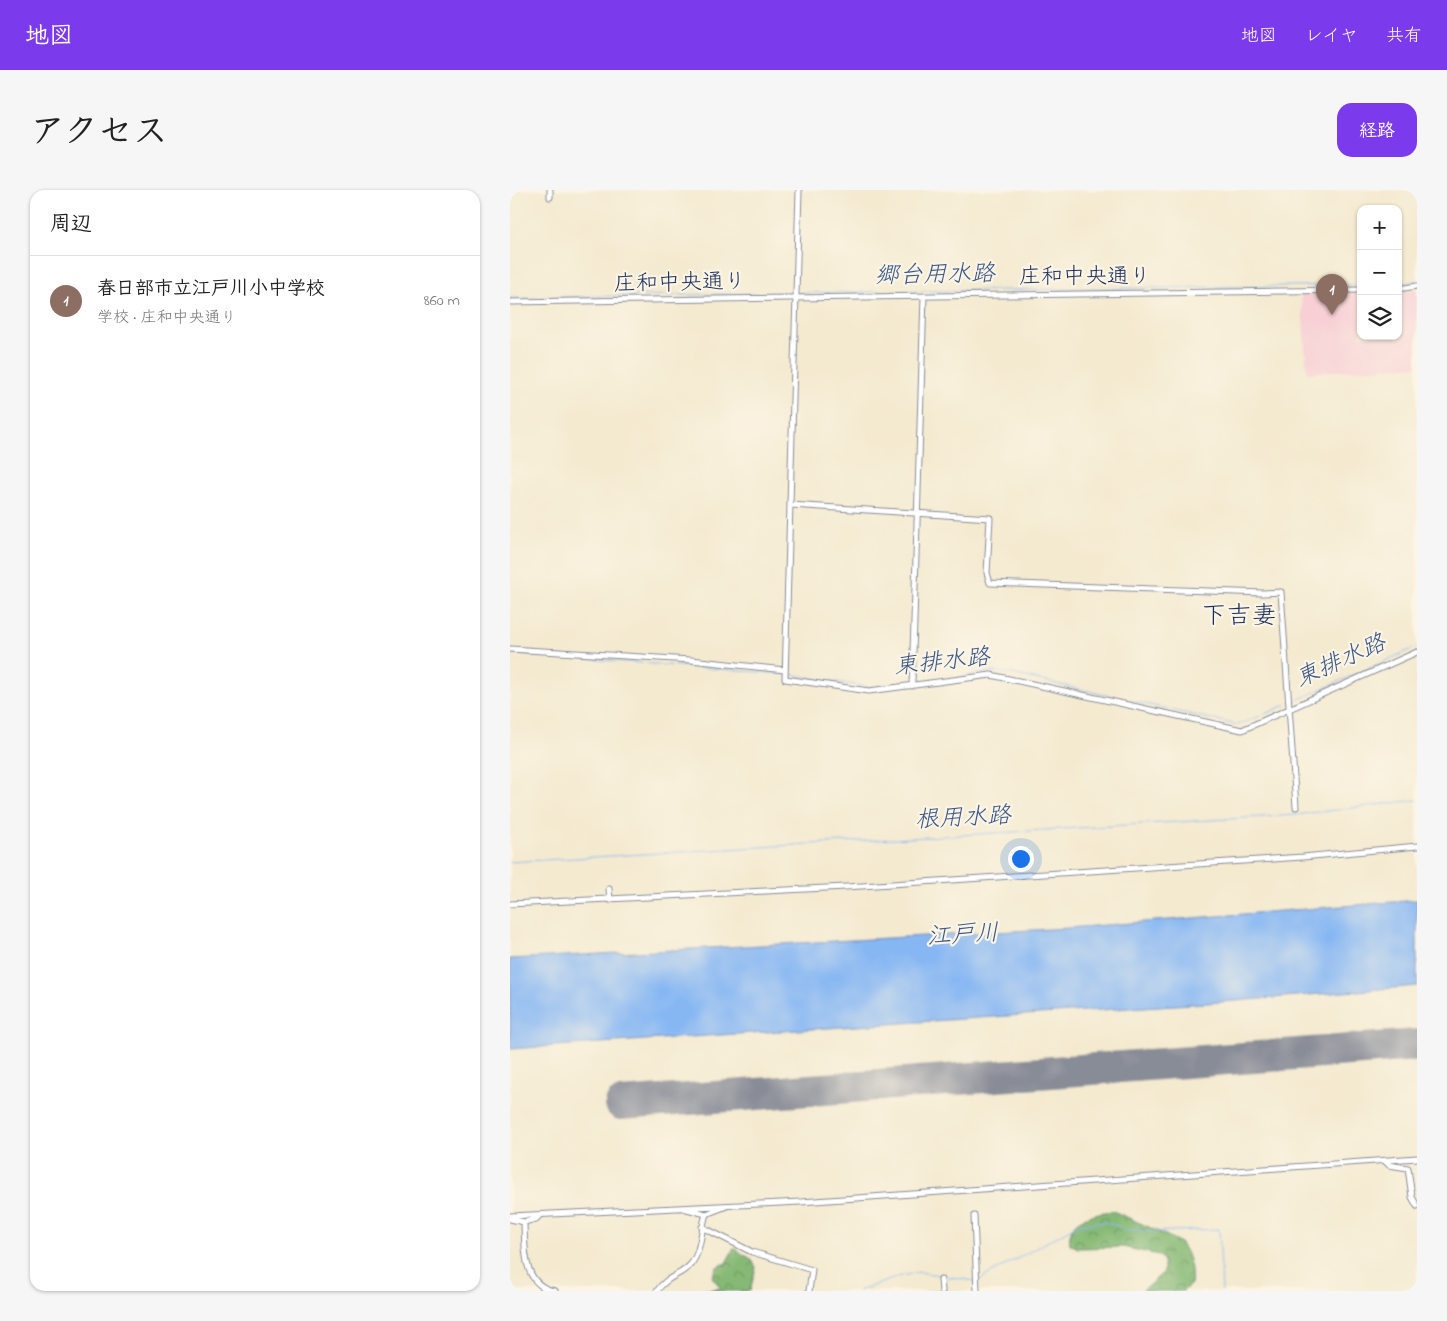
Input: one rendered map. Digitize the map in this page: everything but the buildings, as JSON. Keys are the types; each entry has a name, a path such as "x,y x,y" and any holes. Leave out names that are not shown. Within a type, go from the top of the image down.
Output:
{"street":[{"path":"550,190 550,197"},
{"path":"800,190 785,673 788,679 863,691 990,675 1007,677 1242,730 1417,652"},
{"path":"1402,288 1417,286"},
{"name":"庄和中央通り","path":"510,302 1357,290"},
{"path":"912,686 924,296"},
{"path":"791,506 990,518 987,573 990,583 1281,592 1296,807"},
{"path":"510,649 691,660 785,673"},
{"path":"510,904 886,885 1303,857 1417,846"},
{"path":"608,889 610,900"},
{"path":"510,1218 1063,1185 1417,1158"},
{"path":"1384,1161 1389,1165 1408,1168 1412,1197 1417,1206"},
{"path":"682,1207 706,1214 728,1206"},
{"path":"657,1291 666,1279 681,1272 692,1263 706,1214"},
{"path":"510,1218 524,1222 536,1219 540,1215"},
{"path":"974,1216 977,1291"},
{"path":"524,1222 530,1275 544,1290 555,1291"},
{"path":"702,1228 752,1252 812,1270 809,1291"},
{"path":"941,1280 942,1291"}],"shaded area":[{"path":"1417,289 1417,366 1307,373 1301,294 1357,294 1357,340 1402,340 1402,291"}],"green space":[{"path":"1113,1211 1181,1244 1190,1263 1191,1284 1183,1291 1142,1291 1164,1272 1164,1261 1159,1255 1123,1247 1078,1248 1070,1244 1072,1229 1082,1219 1097,1213"},
{"path":"734,1248 751,1259 756,1267 750,1291 698,1291 721,1288 712,1277 717,1267 726,1263"}],"water":[{"name":"江戸川","path":"1417,900 1417,986 1236,1001 510,1049 510,959 1068,928"}],"waterway":[{"name":"郷台用水路","path":"1402,283 1417,281"},
{"name":"郷台用水路","path":"799,293 1357,285"},
{"name":"郷台用水路","path":"510,298 795,293"},
{"name":"東排水路","path":"1290,703 1417,647"},
{"name":"東排水路","path":"510,653 784,674"},
{"name":"東排水路","path":"963,676 991,672 1008,673 1238,725 1286,705"},
{"name":"東排水路","path":"788,674 868,687 910,683"},
{"name":"根用水路","path":"510,862 1294,815 1417,800"},
{"path":"979,1280 1079,1224 1108,1222 1123,1229 1153,1232 1219,1229 1222,1291"},
{"path":"858,1291 901,1276 920,1272 975,1281"}],"runway":[{"path":"621,1104 1417,1045"}],"place":[{"name":"春日部市立江戸川小中学校","path":"1332,315"}],"district":[{"name":"下吉妻","path":"1239,617"}]}
